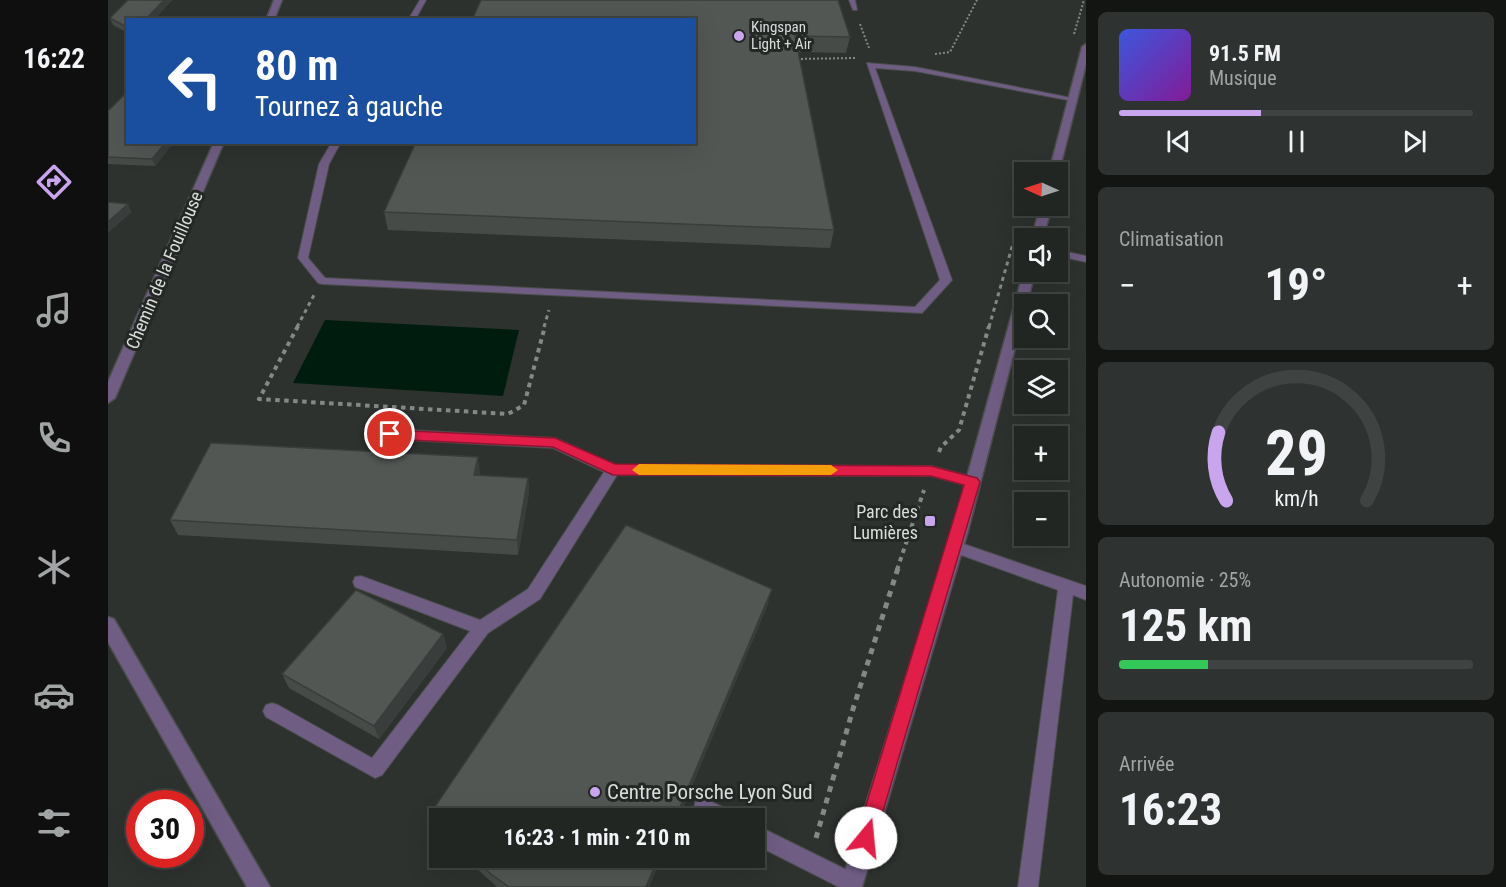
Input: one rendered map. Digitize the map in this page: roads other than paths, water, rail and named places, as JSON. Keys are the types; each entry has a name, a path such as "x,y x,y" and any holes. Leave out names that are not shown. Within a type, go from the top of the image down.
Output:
{"street":[{"path":"271,18 278,0"},
{"path":"1057,162 1086,47"},
{"name":"Chemin de la Fouillouse","path":"108,398 218,144"},
{"path":"851,885 955,547 1026,282"},
{"path":"108,625 260,887"}],"lane":[{"path":"412,18 423,0"},
{"path":"852,0 855,9"},
{"path":"336,144 324,164 303,258 322,281 918,311 946,280 870,65 893,66 1073,99"},
{"path":"1068,255 1086,259"},
{"path":"390,434 555,443 613,470 931,471 972,482"},
{"path":"272,711 375,769 482,628 534,594 613,470"},
{"path":"955,547 1086,594"},
{"path":"361,582 482,628"},
{"path":"1028,887 1066,587"},
{"path":"765,839 851,885"}],"place":[{"name":"Kingspan Light + Air","path":"739,36"},
{"name":"Parc des Lumières","path":"930,521"},
{"name":"Centre Porsche Lyon Sud","path":"595,792"}]}
